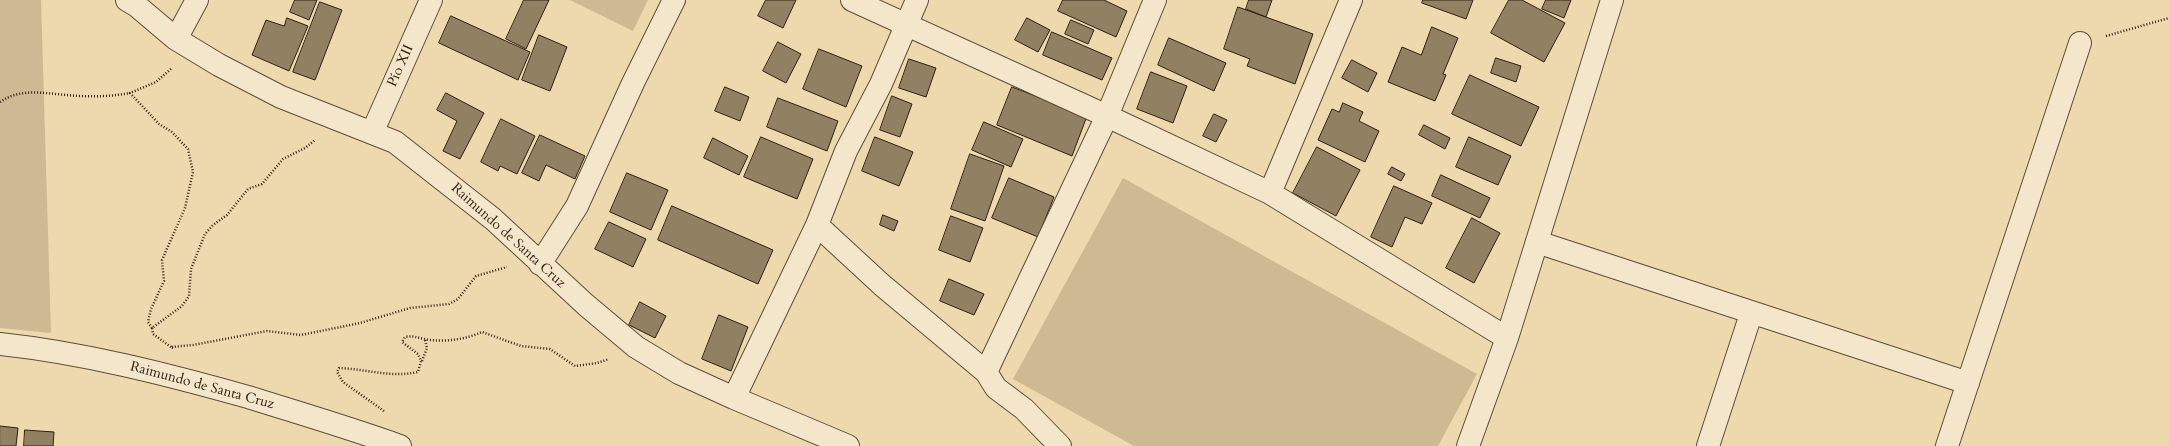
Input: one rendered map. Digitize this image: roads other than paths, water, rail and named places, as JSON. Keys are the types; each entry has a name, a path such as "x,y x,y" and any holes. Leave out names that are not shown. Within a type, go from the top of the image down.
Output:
{"street":[{"name":"Raimundo de Santa Cruz","path":"127,0 176,39 219,65 281,97 334,116 395,142 427,164 493,218 540,264 636,347 679,373 848,446"},
{"path":"176,39 197,0"},
{"name":"Pío XII","path":"372,133 431,0"},
{"path":"540,264 577,206 633,83 674,0"},
{"path":"852,0 908,24 1270,193 1507,338"},
{"path":"734,398 817,225 846,151 881,84 917,0"},
{"path":"986,372 1107,116 1155,0"},
{"path":"1270,193 1351,0"},
{"path":"1468,446 1507,338 1612,0"},
{"path":"1947,446 2080,43"},
{"path":"817,225 882,286 986,372 996,388 1024,409 1060,446"},
{"path":"1537,242 1751,314 1968,384"},
{"path":"1708,446 1751,314"},
{"name":"Raimundo de Santa Cruz","path":"0,344 49,349 176,377 394,444"}]}
